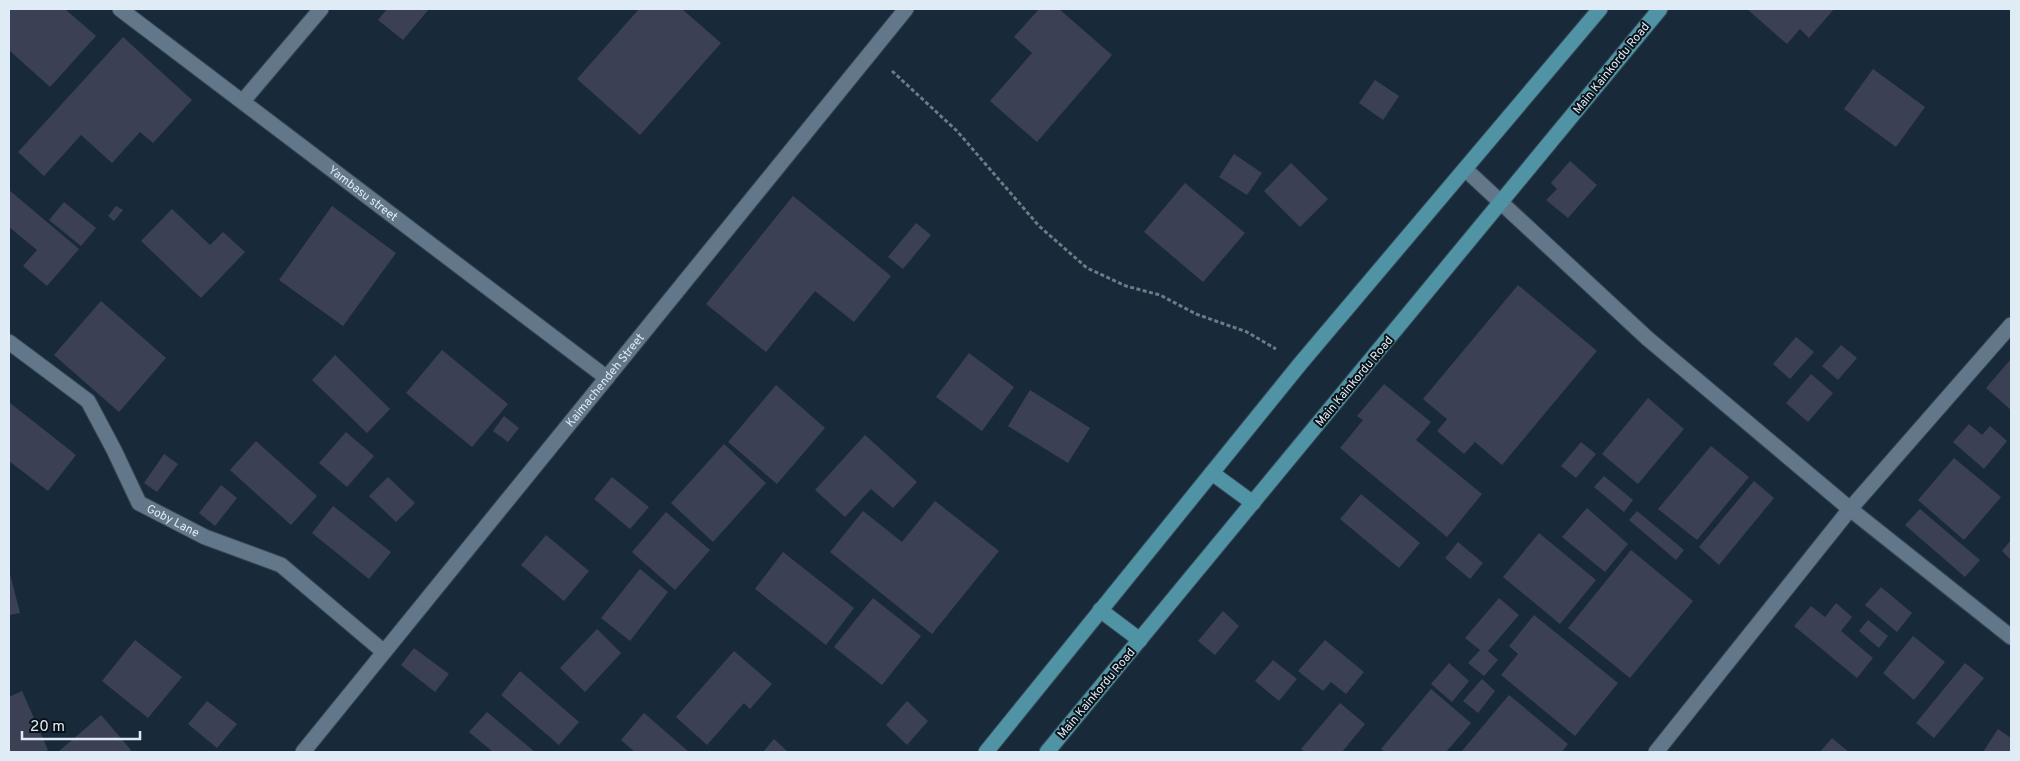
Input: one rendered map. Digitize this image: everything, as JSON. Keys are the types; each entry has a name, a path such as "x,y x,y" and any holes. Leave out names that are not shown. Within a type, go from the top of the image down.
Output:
{"main road":[{"path":"986,752 1300,364 1600,9"},
{"name":"Main Kainkordu Road","path":"1047,752 1502,203 1660,9"},
{"path":"1212,473 1253,503"},
{"path":"1100,610 1140,640"}],"street":[{"name":"Yambasu street","path":"120,9 607,378"},
{"path":"243,101 321,9"},
{"name":"Kaimachendeh Street","path":"303,752 906,9"},
{"path":"1464,170 1647,338 1850,509 2011,637"},
{"path":"1656,752 1850,509 2011,325"},
{"name":"Goby Lane","path":"9,342 88,401 139,503 205,538 281,565 384,652"}],"path":[{"path":"872,52 957,131 1039,226 1087,268 1126,286 1160,295 1196,314 1247,332 1300,364"}],"building":[{"path":"9,9 65,9 96,36 50,87 9,50"},
{"path":"387,9 429,9 403,40 378,20"},
{"path":"639,9 682,9 721,43 640,135 577,79"},
{"path":"1039,9 1059,9 1112,55 1037,142 990,101 1032,53 1014,37"},
{"path":"1747,9 1834,9 1809,38 1800,29 1787,44"},
{"path":"123,37 192,100 153,143 140,132 112,163 81,135 44,176 18,152"},
{"path":"1873,69 1925,107 1896,147 1844,109"},
{"path":"1375,80 1399,96 1383,120 1359,103"},
{"path":"1234,154 1262,173 1247,195 1219,177"},
{"path":"1570,161 1597,185 1568,218 1546,200 1557,189 1551,183"},
{"path":"1291,163 1328,199 1300,227 1264,191"},
{"path":"1185,183 1245,233 1203,282 1144,232"},
{"path":"9,190 79,249 47,286 23,266 37,250 9,227"},
{"path":"793,196 891,276 854,322 815,291 766,352 706,304"},
{"path":"64,202 96,228 81,246 49,220"},
{"path":"116,206 123,210 114,221 108,216"},
{"path":"332,206 396,253 343,326 279,280"},
{"path":"172,209 210,245 223,232 245,252 201,298 141,241"},
{"path":"916,223 931,235 903,269 888,257"},
{"path":"1518,285 1597,351 1502,465 1475,442 1464,454 1437,431 1447,419 1423,399"},
{"path":"101,301 166,358 119,412 54,355"},
{"path":"1796,337 1814,352 1790,379 1773,364"},
{"path":"1841,345 1857,358 1838,380 1822,366"},
{"path":"442,350 508,404 472,447 406,393"},
{"path":"969,353 1014,387 982,431 936,397"},
{"path":"335,355 390,409 367,433 312,380"},
{"path":"2011,359 2011,410 1986,388"},
{"path":"1811,374 1833,393 1808,422 1786,403"},
{"path":"1384,384 1431,422 1416,440 1482,494 1447,537 1340,448 1363,420 1357,416"},
{"path":"776,385 825,428 777,484 728,442"},
{"path":"1030,390 1090,428 1068,463 1008,426"},
{"path":"1648,398 1684,429 1638,484 1602,454"},
{"path":"10,403 76,455 48,491 9,461"},
{"path":"504,416 519,428 508,442 493,431"},
{"path":"1969,424 1982,435 1990,426 2007,441 1984,469 1953,442"},
{"path":"346,432 374,456 347,487 319,463"},
{"path":"865,435 917,482 893,508 871,489 845,517 815,490"},
{"path":"256,441 317,496 291,525 230,470"},
{"path":"1581,442 1596,454 1576,478 1561,466"},
{"path":"724,444 766,483 713,542 671,503"},
{"path":"1711,446 1749,477 1697,540 1658,509"},
{"path":"164,454 178,464 157,492 144,483"},
{"path":"1954,458 2001,497 1964,540 1918,500"},
{"path":"1604,476 1633,500 1624,512 1594,487"},
{"path":"388,477 415,503 396,522 369,496"},
{"path":"612,477 649,507 630,529 594,499"},
{"path":"1754,481 1774,498 1719,565 1699,547"},
{"path":"221,485 237,498 215,526 199,513"},
{"path":"1361,494 1420,543 1399,568 1340,519"},
{"path":"935,501 999,551 932,634 830,552 863,511 902,542"},
{"path":"333,506 391,552 369,579 312,533"},
{"path":"1587,508 1628,544 1605,572 1562,537"},
{"path":"1920,509 1980,560 1965,577 1905,525"},
{"path":"1637,511 1684,550 1676,560 1629,520"},
{"path":"666,512 710,550 675,590 632,552"},
{"path":"1539,533 1596,580 1560,624 1503,577"},
{"path":"546,535 589,571 564,601 521,565"},
{"path":"2011,540 2011,560 2002,551"},
{"path":"1458,542 1483,563 1470,579 1445,558"},
{"path":"1631,550 1693,601 1630,678 1568,628"},
{"path":"783,552 854,608 826,645 755,589"},
{"path":"640,569 668,592 630,641 601,618"},
{"path":"9,570 20,613 9,615"},
{"path":"1881,587 1912,613 1897,632 1865,605"},
{"path":"873,598 921,636 882,685 834,647"},
{"path":"1499,598 1519,615 1488,651 1498,660 1484,676 1468,663 1480,650 1465,638"},
{"path":"1836,603 1852,617 1841,631 1873,658 1857,678 1794,626 1811,606 1825,617"},
{"path":"1223,611 1239,626 1215,655 1198,641"},
{"path":"1534,615 1618,683 1575,736 1501,675 1518,654 1509,646"},
{"path":"1868,620 1888,636 1879,648 1859,631"},
{"path":"597,629 621,653 585,692 560,668"},
{"path":"1913,636 1945,662 1914,700 1883,673"},
{"path":"135,640 182,677 148,718 102,681"},
{"path":"1325,640 1364,672 1346,694 1331,682 1323,691 1298,671"},
{"path":"414,648 449,674 435,692 401,665"},
{"path":"734,651 772,684 750,709 744,703 707,745 676,717"},
{"path":"1273,660 1297,679 1279,701 1255,681"},
{"path":"1449,663 1469,681 1452,702 1431,684"},
{"path":"1965,663 1984,678 1934,738 1916,723"},
{"path":"520,671 579,722 559,745 501,695"},
{"path":"1482,679 1495,691 1478,713 1463,701"},
{"path":"1431,689 1471,723 1446,752 1385,752 1381,749"},
{"path":"22,691 48,750 43,752 9,752 9,697"},
{"path":"1509,695 1568,744 1562,752 1461,752"},
{"path":"207,701 237,724 217,748 188,724"},
{"path":"907,701 928,721 907,745 886,725"},
{"path":"1340,703 1365,724 1342,752 1305,752 1301,749"},
{"path":"487,712 535,752 493,752 469,732"},
{"path":"644,713 689,752 635,752 621,740"},
{"path":"101,715 131,750 129,752 58,752"},
{"path":"1998,729 2011,738 2011,752 1983,752"},
{"path":"1832,738 1839,744 1849,752 1820,752"},
{"path":"774,739 788,752 763,752"}]}
